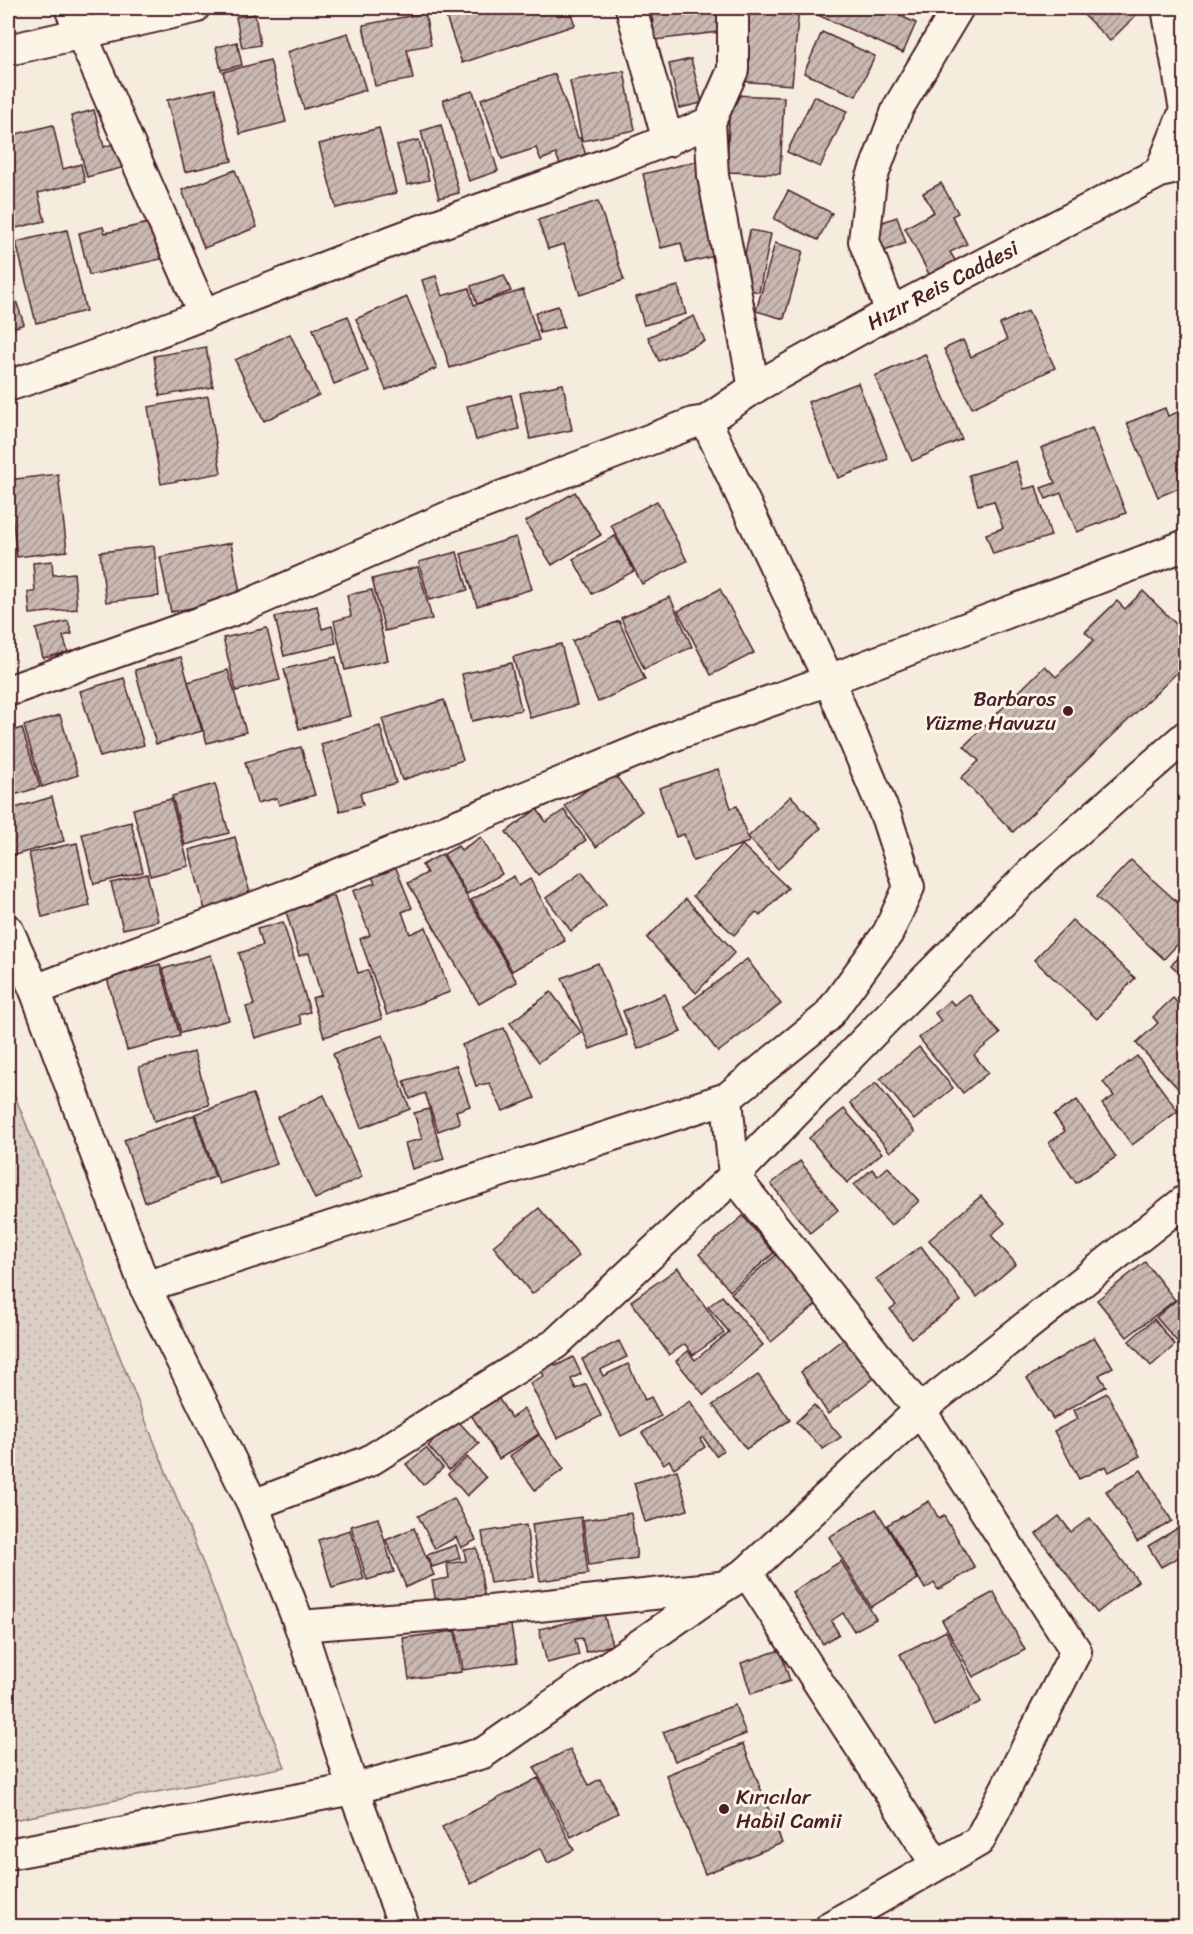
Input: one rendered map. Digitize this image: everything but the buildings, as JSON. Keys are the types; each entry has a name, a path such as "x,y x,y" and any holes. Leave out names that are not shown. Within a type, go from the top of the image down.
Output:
{"street":[{"path":"8,50 76,20 194,8"},
{"path":"631,8 668,141"},
{"path":"733,8 733,70 710,122 713,176 754,388"},
{"path":"891,312 864,240 871,180 898,108 958,8"},
{"path":"1167,8 1185,110 1173,169"},
{"path":"76,20 204,315"},
{"path":"8,386 94,357 395,240 668,141 710,122"},
{"name":"Hızır Reis Caddesi","path":"8,691 244,606 448,517 693,423 706,421 754,388 891,312 1173,169"},
{"path":"145,1287 727,1098 827,1017 888,933 909,887 887,819 829,680 706,421"},
{"path":"35,990 295,892 683,732 829,680 1185,545"},
{"path":"253,1505 369,1461 555,1344 734,1176 1041,863 1185,736"},
{"path":"8,930 35,990 145,1287 253,1505 300,1626 353,1790 404,1926"},
{"path":"727,1098 734,1176 920,1410 1076,1652 979,1841 831,1926"},
{"path":"8,1854 353,1790 483,1752 735,1579 920,1410 1185,1200"},
{"path":"300,1626 490,1611 735,1579"},
{"path":"735,1579 936,1864"}],"shaded area":[{"path":"8,1079 285,1767 8,1821"}],"place":[{"name":"Barbaros Yüzme Havuzu","path":"1068,711"},
{"name":"Kırıcılar Habil Camii","path":"724,1809"}]}
